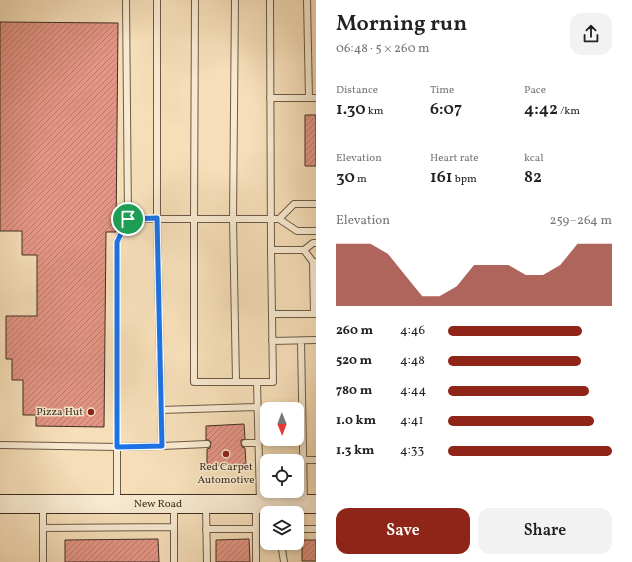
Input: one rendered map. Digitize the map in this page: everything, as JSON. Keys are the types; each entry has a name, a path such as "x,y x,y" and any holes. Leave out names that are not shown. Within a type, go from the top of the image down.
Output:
{"street":[{"name":"New Road","path":"0,504 310,504"}],"lane":[{"path":"117,504 117,242 128,219 126,0"},
{"path":"157,0 157,218 162,446"},
{"path":"195,0 194,382 257,383 273,382 270,0"},
{"path":"235,0 232,219 236,382"},
{"path":"270,98 313,98 307,0"},
{"path":"279,219 294,204 316,204"},
{"path":"128,219 279,219 297,231 316,231"},
{"path":"271,250 304,250 316,243"},
{"path":"272,314 314,314 314,262 304,250"},
{"path":"272,341 316,340"},
{"path":"301,341 303,454"},
{"path":"256,562 256,529 267,505 258,442 257,383"},
{"path":"161,410 258,407"},
{"path":"245,443 258,442"},
{"path":"0,445 117,447 206,444"},
{"path":"304,460 316,460"},
{"path":"304,466 310,504"},
{"path":"43,504 43,562"},
{"path":"174,504 174,562"},
{"path":"206,504 207,562"},
{"path":"43,528 174,527"},
{"path":"206,529 256,529"},
{"path":"304,529 316,529"},
{"path":"206,538 210,542 211,562"},
{"path":"252,562 252,546 256,542"},
{"path":"282,550 284,562"}],"building":[{"path":"0,22 118,23 116,232 106,232 104,427 36,426 36,415 23,415 23,380 12,380 12,359 6,359 6,316 37,316 37,255 22,255 22,231 0,231"},
{"path":"305,115 316,115 316,166 305,166"},
{"name":"Red Carpet Automotive","path":"244,424 245,439 241,440 241,443 242,447 245,448 246,464 207,466 207,449 210,448 211,443 209,440 206,440 206,426"},
{"path":"158,539 159,562 65,562 65,540"},
{"path":"249,539 250,562 216,562 216,540"},
{"path":"304,540 316,540 316,561 302,561"}],"place":[{"name":"Pizza Hut","path":"91,412"},
{"name":"Red Carpet Automotive","path":"226,454"}],"route":[{"path":"157,218 162,446 117,447 117,242 128,219 157,218"}]}
